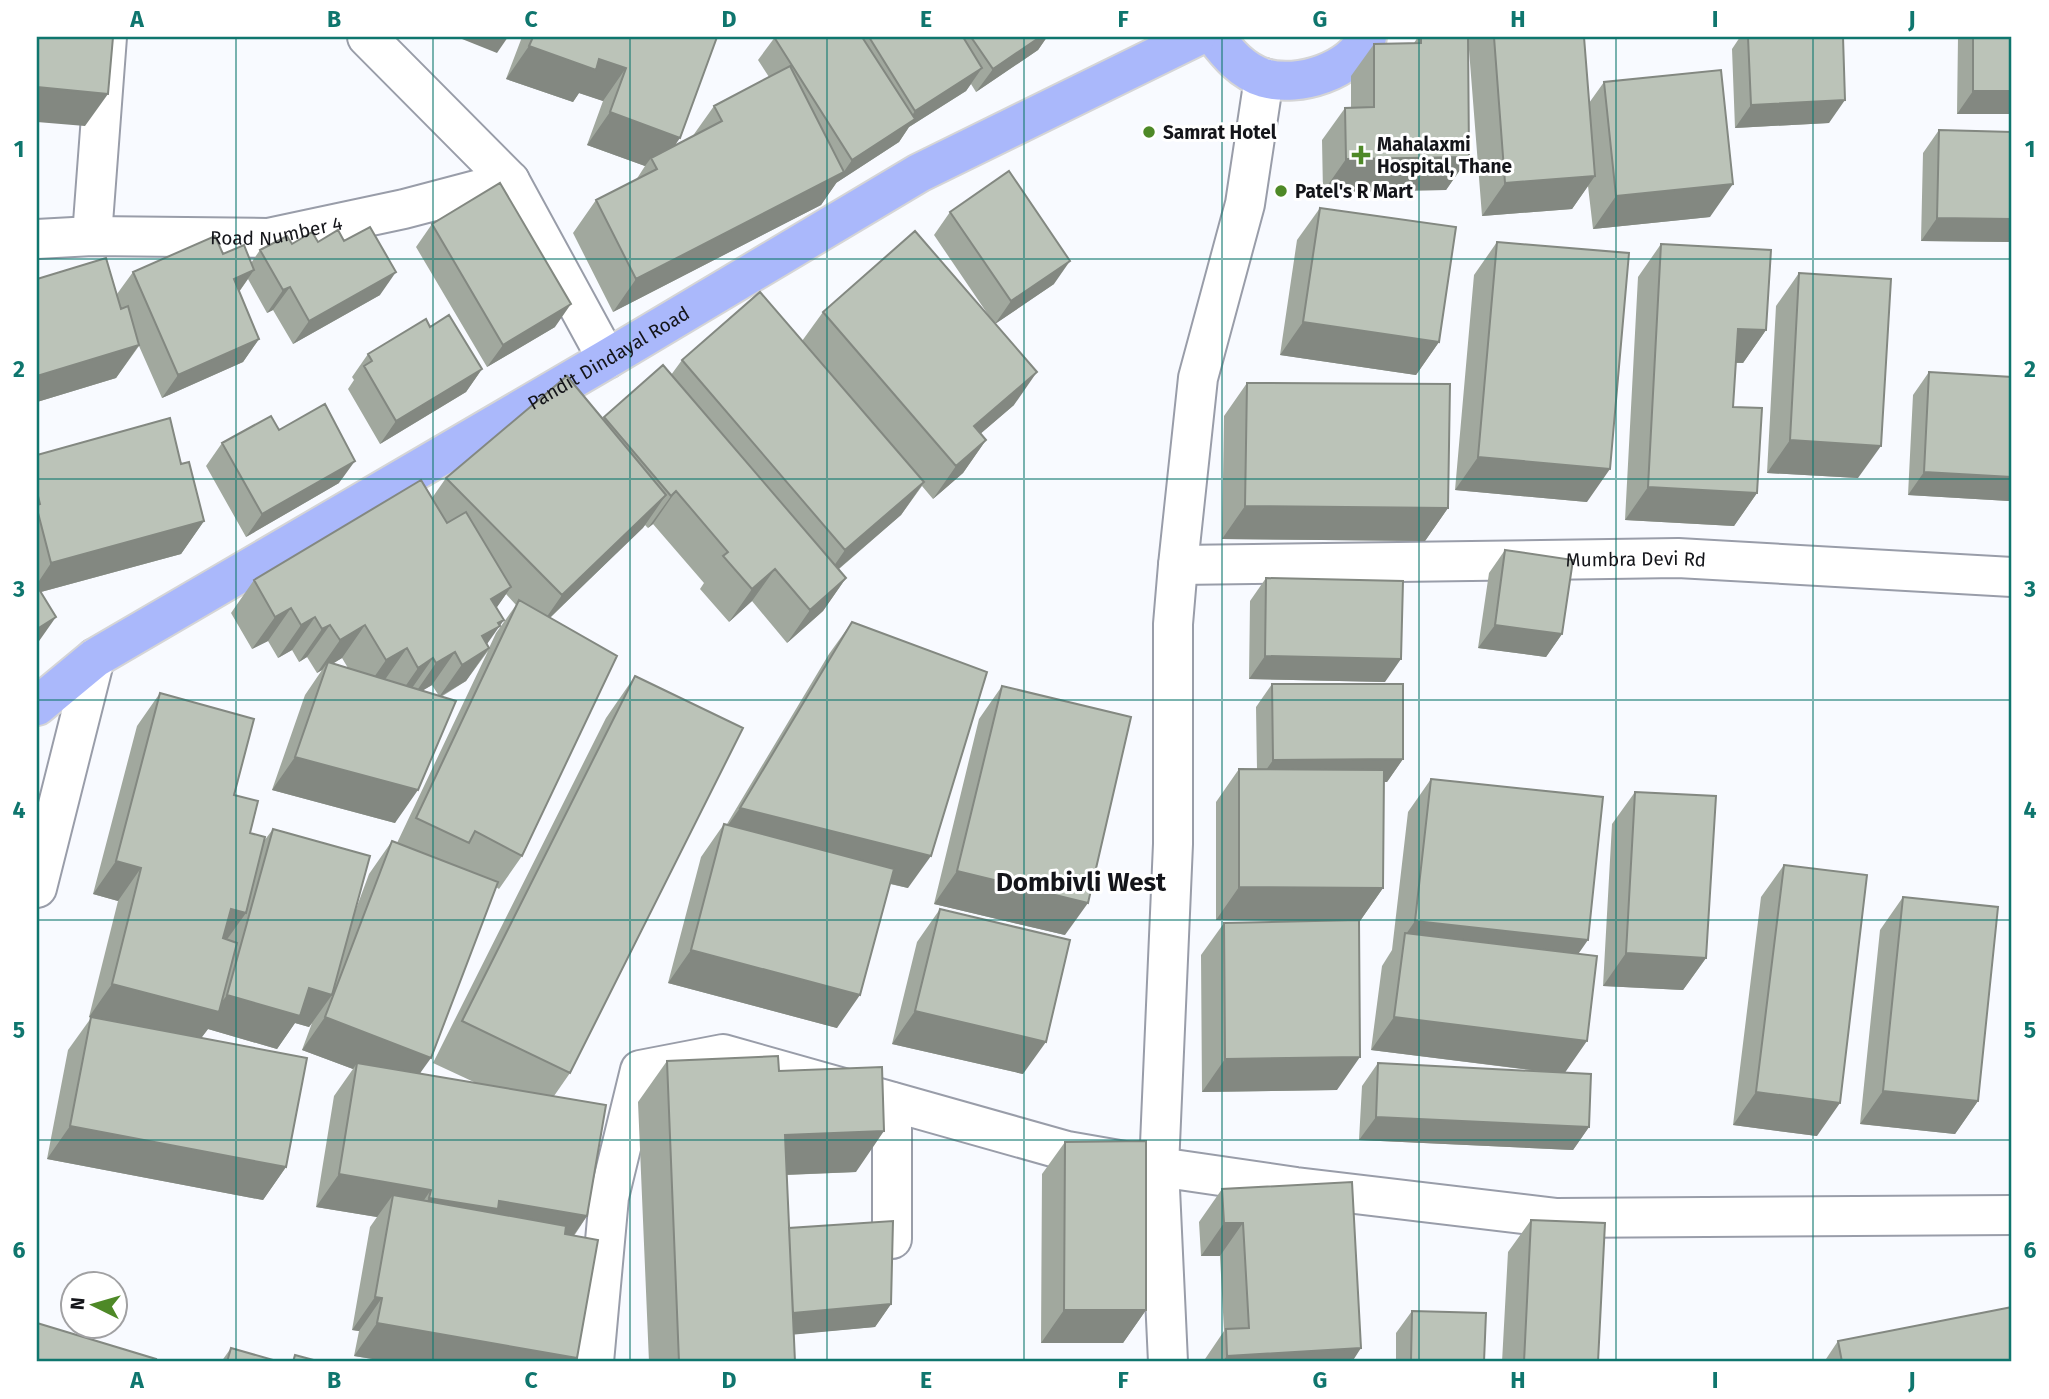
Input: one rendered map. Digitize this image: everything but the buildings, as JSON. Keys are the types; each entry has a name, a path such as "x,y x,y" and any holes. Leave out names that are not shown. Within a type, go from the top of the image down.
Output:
{"main road":[{"name":"Pandit Dindayal Road","path":"37,706 95,658 919,173 1196,37"},
{"path":"1215,37 1232,60 1264,78 1301,81 1336,69 1364,44 1367,37"}],"street":[{"path":"92,236 107,37"},
{"path":"367,37 510,181 607,359"},
{"path":"1168,1362 1159,1167 1173,844 1173,624 1198,378 1245,204 1264,78"},
{"name":"Road Number 4","path":"37,239 92,236 268,238 404,209 510,181"},
{"name":"Mumbra Devi Rd","path":"1178,565 1678,558 2012,577"},
{"path":"37,888 95,658"},
{"path":"594,1362 609,1197 640,1070 723,1054 1066,1150 1159,1167 1336,1191 1557,1218 2012,1215"},
{"path":"892,1102 892,1239"},
{"path":"1336,1191 1339,1231"}],"place":[{"name":"Samrat Hotel","path":"1149,132"},
{"name":"Mahalaxmi Hospital, Thane","path":"1361,155"},
{"name":"Patel's R Mart","path":"1281,191"}],"district":[{"name":"Dombivli West","path":"1081,882"}]}
